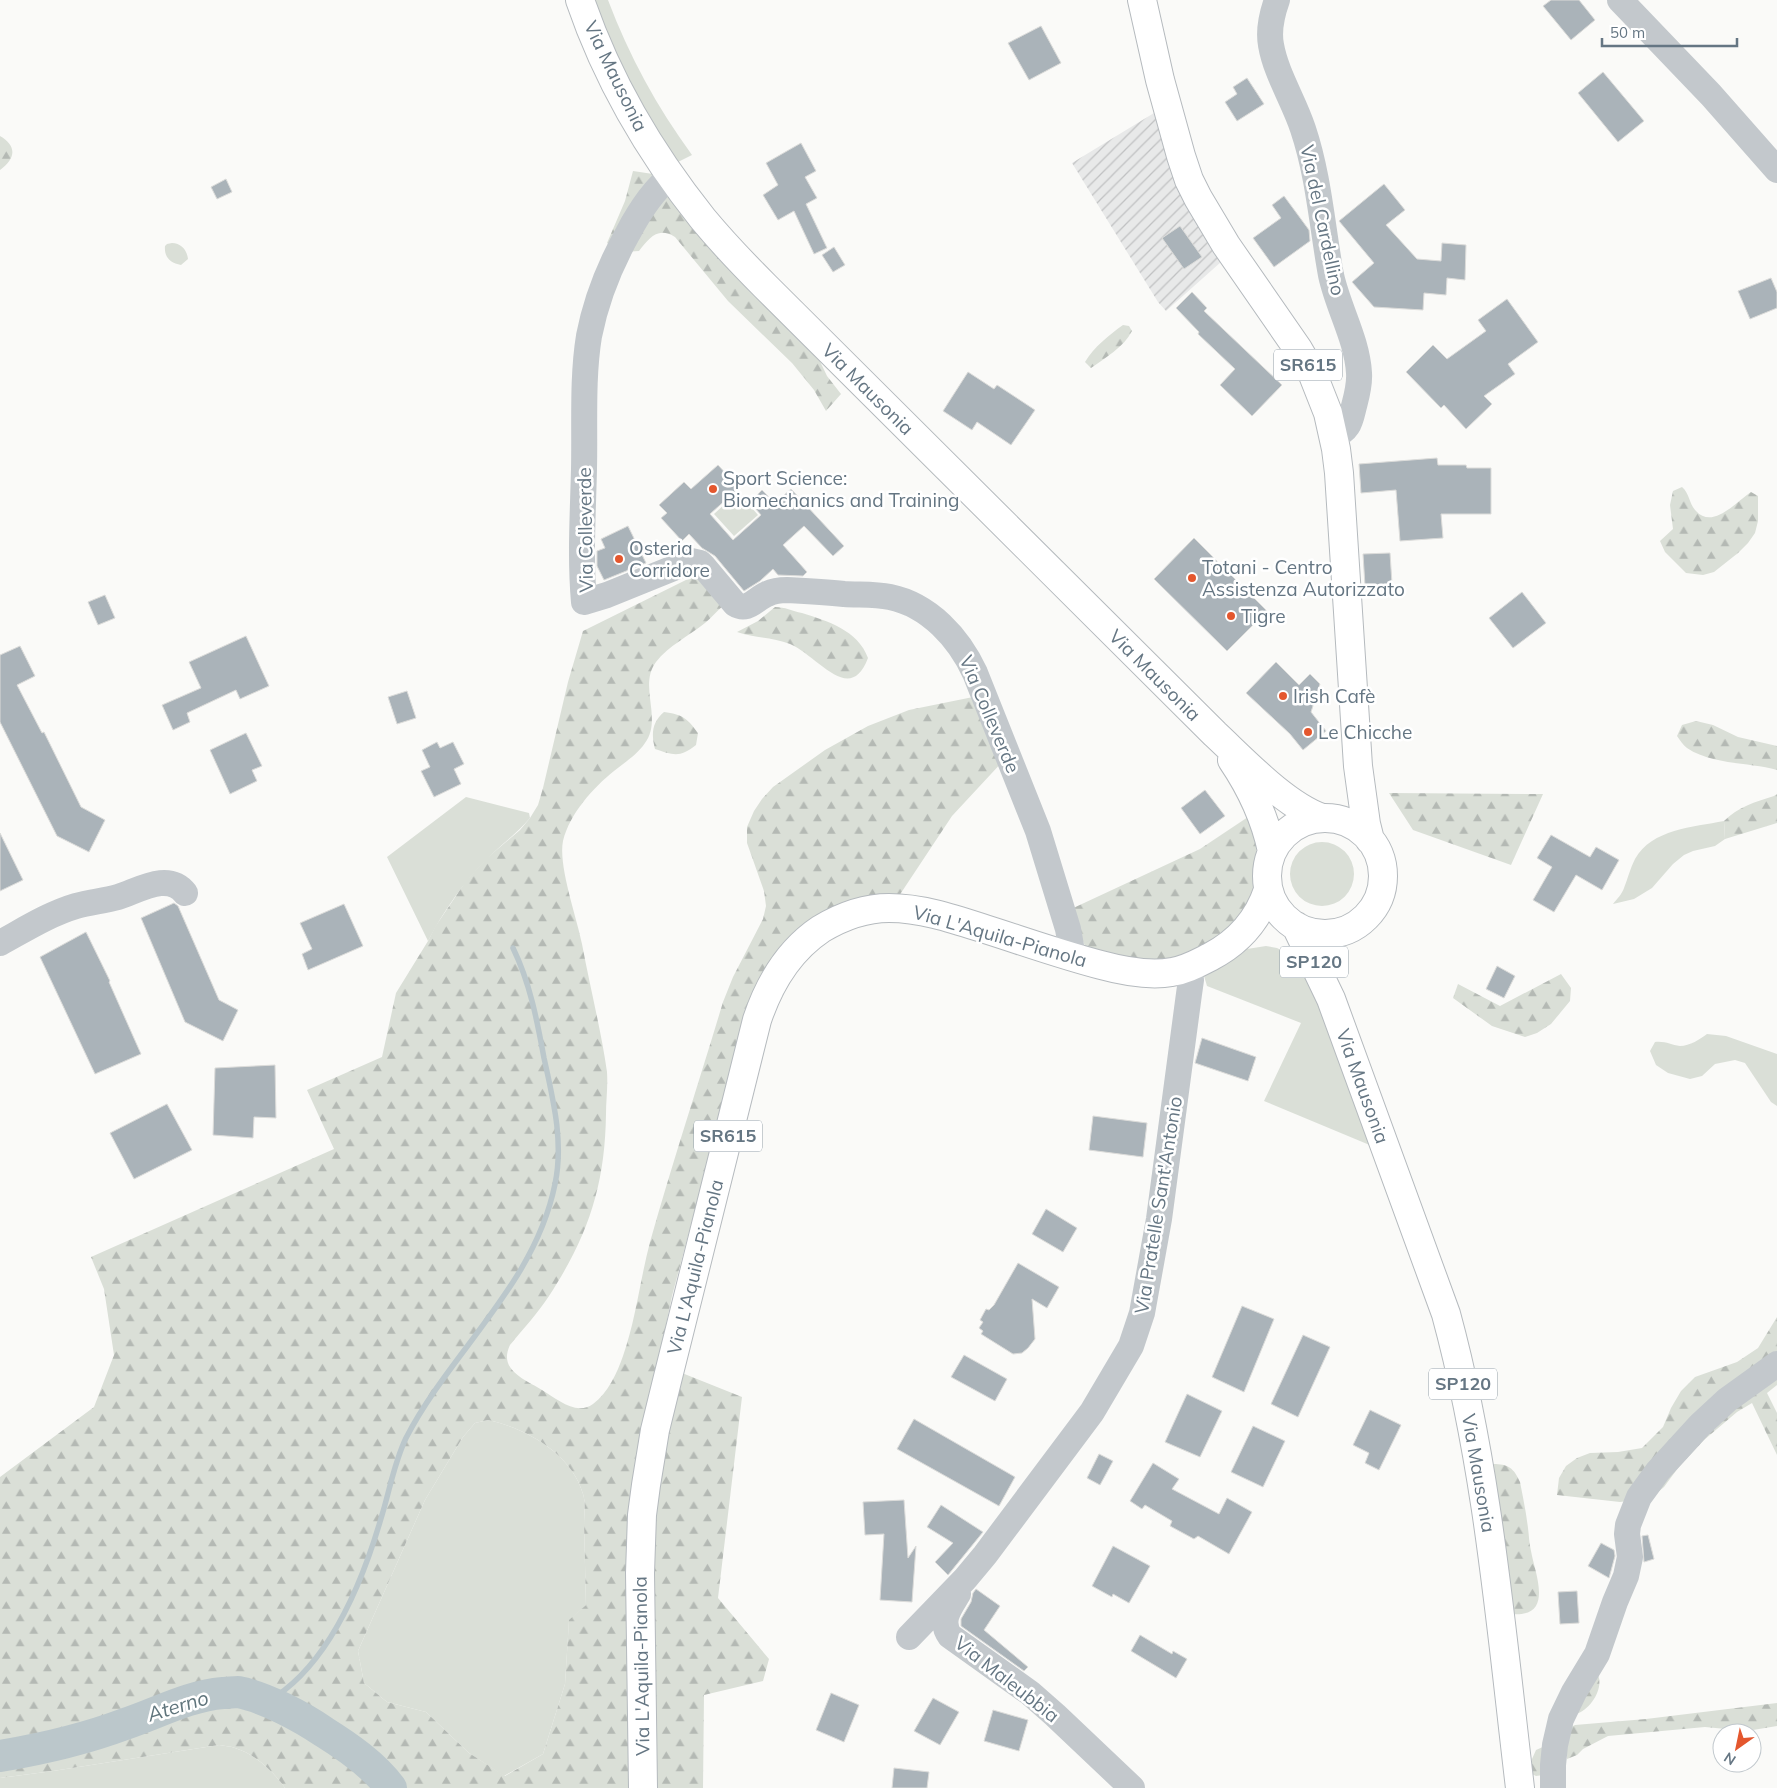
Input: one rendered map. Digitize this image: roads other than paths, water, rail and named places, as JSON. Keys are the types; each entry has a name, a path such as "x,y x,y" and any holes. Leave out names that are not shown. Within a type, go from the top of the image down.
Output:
{"main road":[{"name":"Via Mausonia","path":"580,0 611,74 639,126 671,176 705,222 766,287 1215,734 1289,800 1306,811 1323,818"},
{"name":"SR615","path":"1142,0 1162,90 1181,156 1192,186 1226,245 1308,366 1325,403 1334,435 1340,486 1358,766 1370,840"},
{"name":"Via Mausonia","path":"1215,734 1252,793 1264,823 1272,851"},
{"name":"SR615","path":"1323,818 1342,802 1352,784 1358,766"},
{"path":"1323,818 1350,823 1370,840 1378,854 1382,869 1381,890 1375,905 1361,921 1337,933 1321,934 1306,931 1296,926 1280,913 1268,890 1267,867 1272,851 1281,836 1305,821 1323,818"},
{"name":"Via L'Aquila-Pianola","path":"1231,945 1253,921 1268,890"},
{"name":"Via L'Aquila-Pianola","path":"643,1788 640,1573 642,1515 650,1459 667,1381 754,1029 769,988 792,954 816,933 840,918 882,908 905,909 944,916 1073,957 1109,967 1145,973 1171,972 1188,968 1231,945 1268,932 1296,926"},
{"name":"Via Mausonia","path":"1296,926 1331,999 1446,1314 1457,1352 1487,1512 1520,1788"},
{"name":"Via Mausonia","path":"1331,999 1331,973 1334,949 1340,937 1348,929"}],"street":[{"name":"Via del Cardellino","path":"1277,0 1271,23 1270,43 1280,74 1303,128 1308,146 1323,218 1329,264 1351,333 1359,374 1357,394 1350,421 1343,431 1334,435"},
{"path":"1620,0 1711,95 1777,170"},
{"name":"Via Colleverde","path":"671,176 653,193 623,242 600,296 591,329 586,375 582,534 584,602 692,561 700,563 735,604 741,607 749,606 772,591 791,590 888,597 908,603 927,613 957,641 968,657 975,673 1040,836 1068,929 1073,957"},
{"path":"0,943 60,912 76,906 116,898 160,883 175,884 185,893"},
{"name":"Via Pratelle Sant'Antonio","path":"909,1637 978,1565 1092,1412 1121,1364 1137,1330 1142,1313 1159,1219 1191,980 1188,968"},
{"path":"1553,1788 1555,1745 1561,1719 1574,1692 1597,1654 1614,1602 1626,1576 1630,1557 1627,1534 1628,1525 1639,1497 1658,1471 1700,1425 1727,1400 1777,1364"},
{"name":"Via Maleubbia","path":"965,1579 966,1582 946,1615 945,1624 948,1633 1030,1693 1132,1788"}],"waterway":[{"path":"267,1702 289,1686 309,1667 341,1620 365,1567 395,1466 406,1438 445,1376 511,1285 530,1254 545,1220 555,1184 558,1136 539,1030 524,975 513,948"},
{"name":"Aterno","path":"0,1756 79,1739 137,1720 173,1705 198,1698 238,1692 260,1698 315,1726 360,1757 391,1788"}],"place":[{"name":"Sport Science: Biomechanics and Training","path":"713,489"},
{"name":"Osteria Corridore","path":"619,559"},
{"name":"Totani - Centro Assistenza Autorizzato","path":"1192,578"},
{"name":"Tigre","path":"1231,616"},
{"name":"Irish Cafè","path":"1283,696"},
{"name":"Le Chicche","path":"1308,732"}]}
